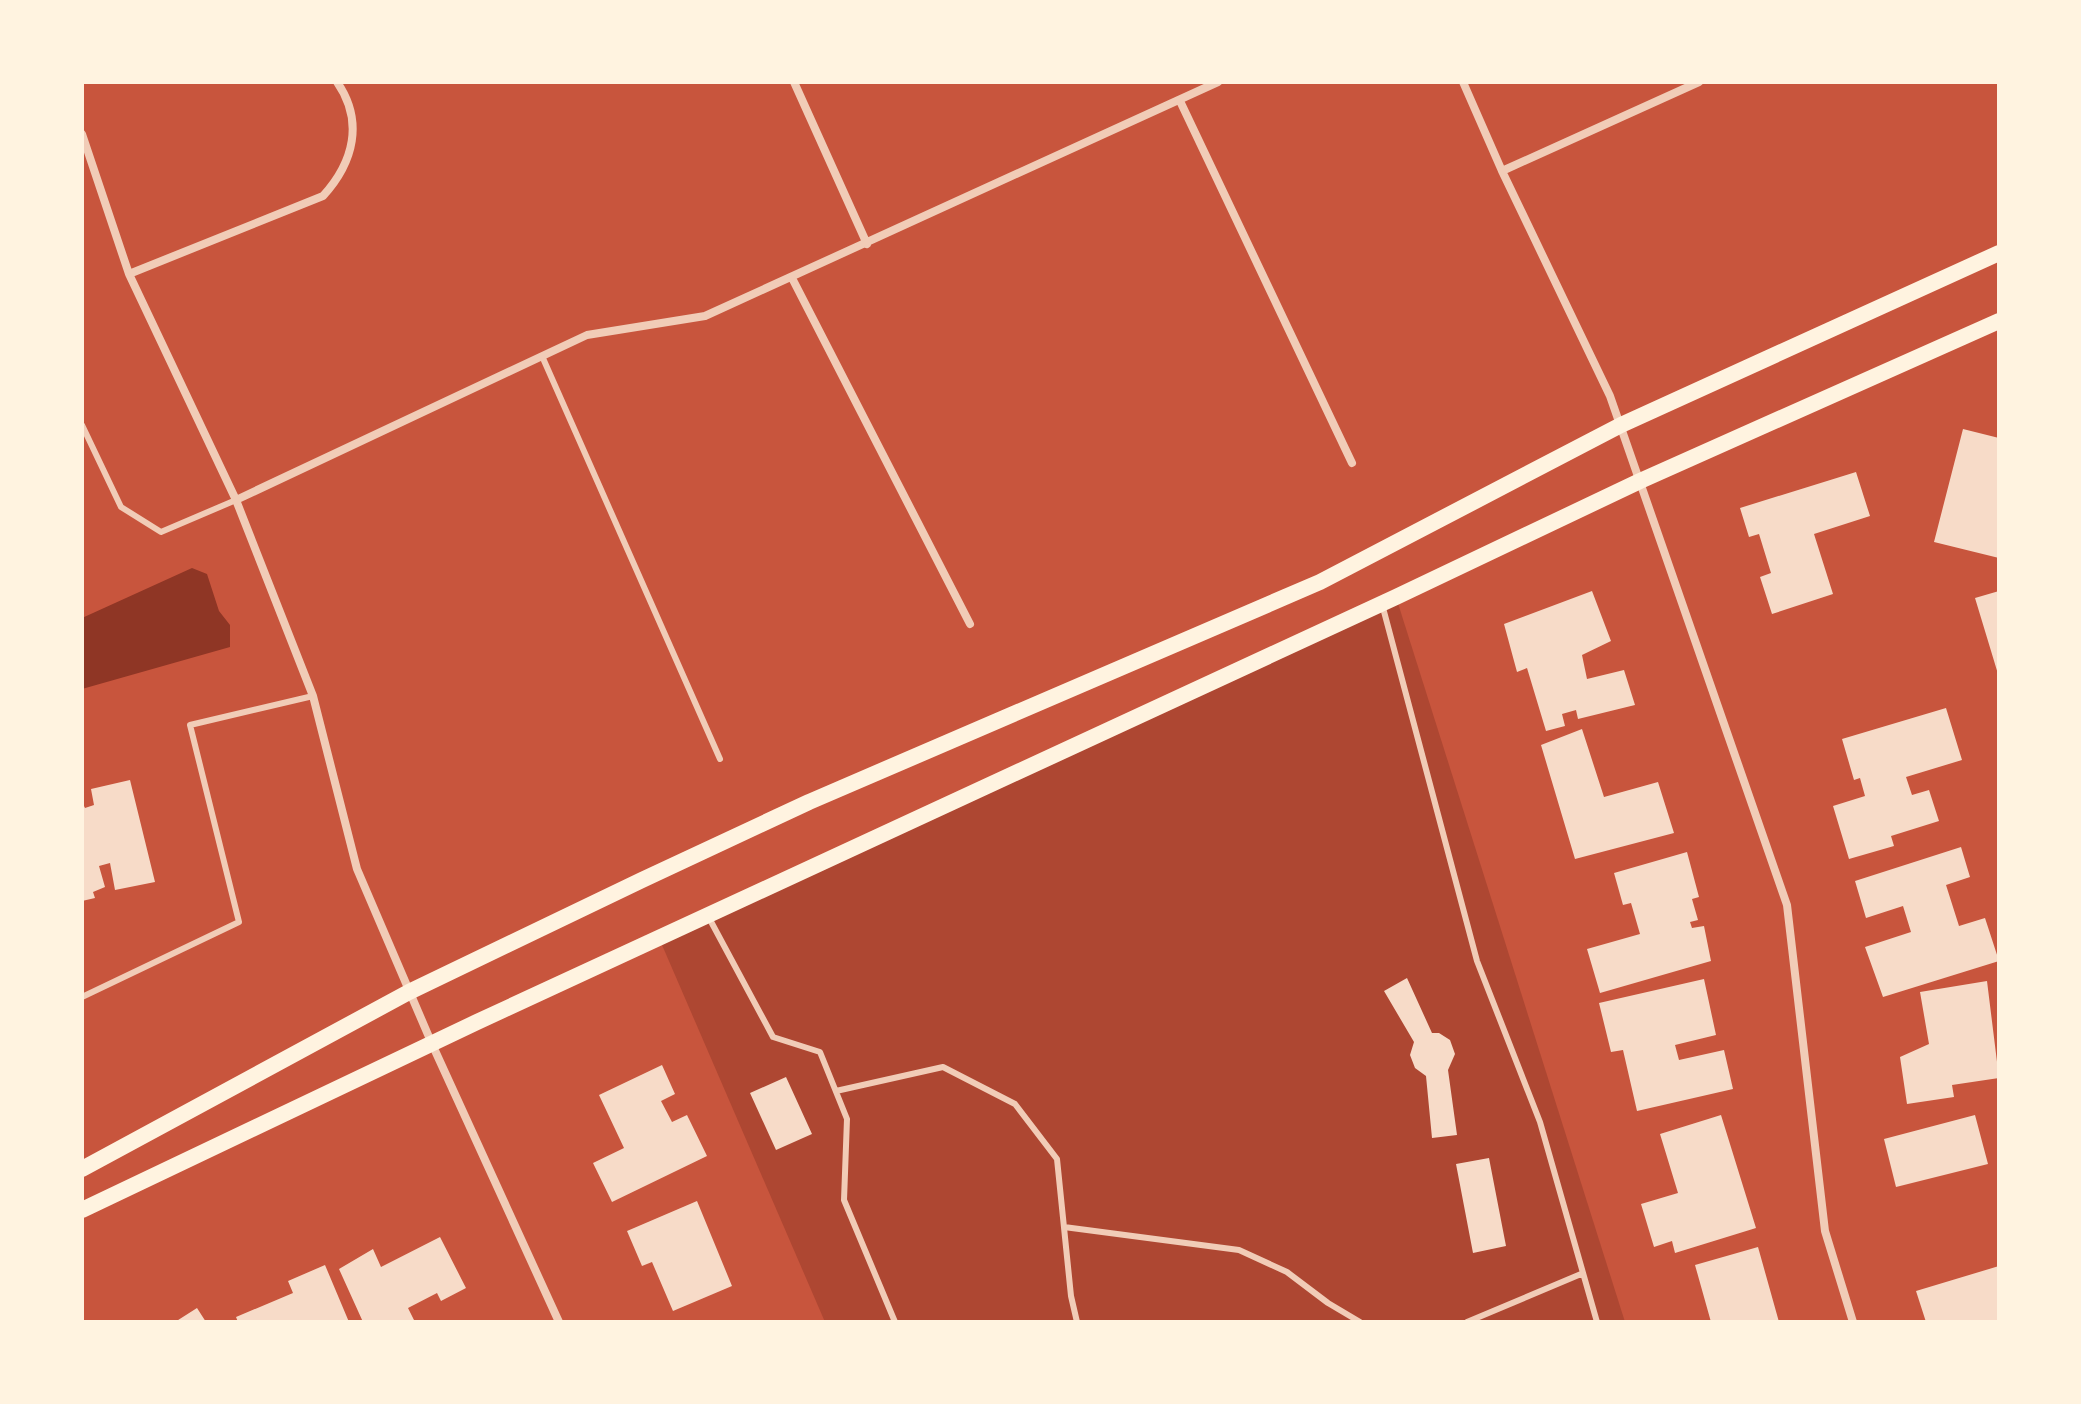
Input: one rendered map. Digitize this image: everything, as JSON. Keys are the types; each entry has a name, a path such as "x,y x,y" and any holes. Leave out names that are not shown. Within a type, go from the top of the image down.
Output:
{"main road":[{"path":"82,1169 409,992 809,802 1320,582 1621,425 1999,253"},
{"path":"82,1210 1640,481 1999,321"}],"street":[{"path":"129,274 323,196 337,180 350,152 353,124 350,100 337,82"},
{"path":"794,82 867,244"},
{"path":"236,500 587,335 705,316 1218,82"},
{"path":"1463,82 1621,425 1787,905 1825,1231 1853,1322"},
{"path":"1502,171 1699,82"},
{"path":"1180,101 1352,463"},
{"path":"82,134 129,274 236,500 313,696 357,869 432,1044 559,1322"},
{"path":"792,278 970,624"}],"lane":[{"path":"542,356 720,759"},
{"path":"82,425 121,507 161,532 236,500"},
{"path":"1382,604 1477,961 1540,1122 1597,1322"},
{"path":"82,997 239,922 190,725 313,696"},
{"path":"708,916 773,1037 820,1052 847,1119 844,1200 895,1322"},
{"path":"836,1091 943,1067 1015,1104 1057,1159 1071,1296 1077,1322"},
{"path":"1064,1227 1239,1250 1287,1272 1328,1303 1360,1322"},
{"path":"1467,1322 1581,1274"}],"shaded area":[{"path":"192,568 207,574 219,611 230,625 230,647 82,689 82,618"},
{"path":"1396,597 1625,1322 825,1322 659,938"}],"building":[{"path":"1963,429 1999,438 1999,558 1934,542"},
{"path":"1856,472 1870,516 1814,534 1833,594 1772,614 1760,577 1771,573 1759,534 1749,537 1740,508"},
{"path":"1592,591 1611,641 1582,655 1587,679 1624,670 1635,705 1578,719 1576,710 1562,714 1565,726 1546,731 1527,668 1517,672 1504,624"},
{"path":"1999,591 1999,674 1998,674 1975,598"},
{"path":"1946,708 1962,760 1906,777 1912,795 1929,790 1939,821 1891,836 1894,846 1849,859 1833,806 1865,796 1860,778 1854,780 1842,739"},
{"path":"1582,729 1604,797 1658,782 1674,833 1575,859 1541,745"},
{"path":"130,780 155,882 115,890 110,863 99,866 105,887 93,892 95,898 82,901 82,802 85,808 94,805 91,789"},
{"path":"1961,847 1970,877 1946,885 1959,926 1985,918 1999,961 1883,997 1865,947 1911,932 1903,906 1866,918 1855,881"},
{"path":"1687,852 1699,897 1692,899 1698,920 1690,922 1692,928 1704,926 1711,961 1600,993 1587,949 1640,934 1631,903 1623,905 1614,873"},
{"path":"1407,978 1432,1033 1439,1033 1450,1040 1455,1054 1448,1070 1457,1135 1432,1138 1426,1076 1415,1068 1410,1055 1414,1042 1384,991"},
{"path":"1704,979 1716,1035 1675,1045 1679,1060 1724,1050 1733,1089 1637,1111 1623,1050 1611,1052 1599,1003"},
{"path":"1987,981 1999,1078 1952,1085 1954,1097 1907,1104 1900,1057 1929,1044 1920,992"},
{"path":"662,1065 675,1094 661,1101 672,1122 687,1115 707,1156 612,1202 593,1163 624,1148 599,1095"},
{"path":"786,1077 812,1134 776,1150 750,1093"},
{"path":"1721,1115 1756,1228 1675,1253 1672,1241 1654,1247 1641,1204 1678,1193 1660,1134"},
{"path":"1975,1115 1988,1164 1896,1187 1884,1139"},
{"path":"1489,1158 1506,1246 1473,1253 1456,1164"},
{"path":"697,1201 732,1286 673,1311 652,1262 642,1266 627,1231"},
{"path":"440,1237 466,1288 441,1301 437,1293 408,1308 415,1322 363,1322 339,1269 373,1249 381,1267"},
{"path":"1758,1247 1779,1322 1711,1322 1695,1265"},
{"path":"325,1265 349,1322 238,1322 236,1317 293,1293 288,1281"},
{"path":"1999,1266 1999,1322 1926,1322 1916,1291"},
{"path":"197,1308 206,1322 175,1322"}]}
